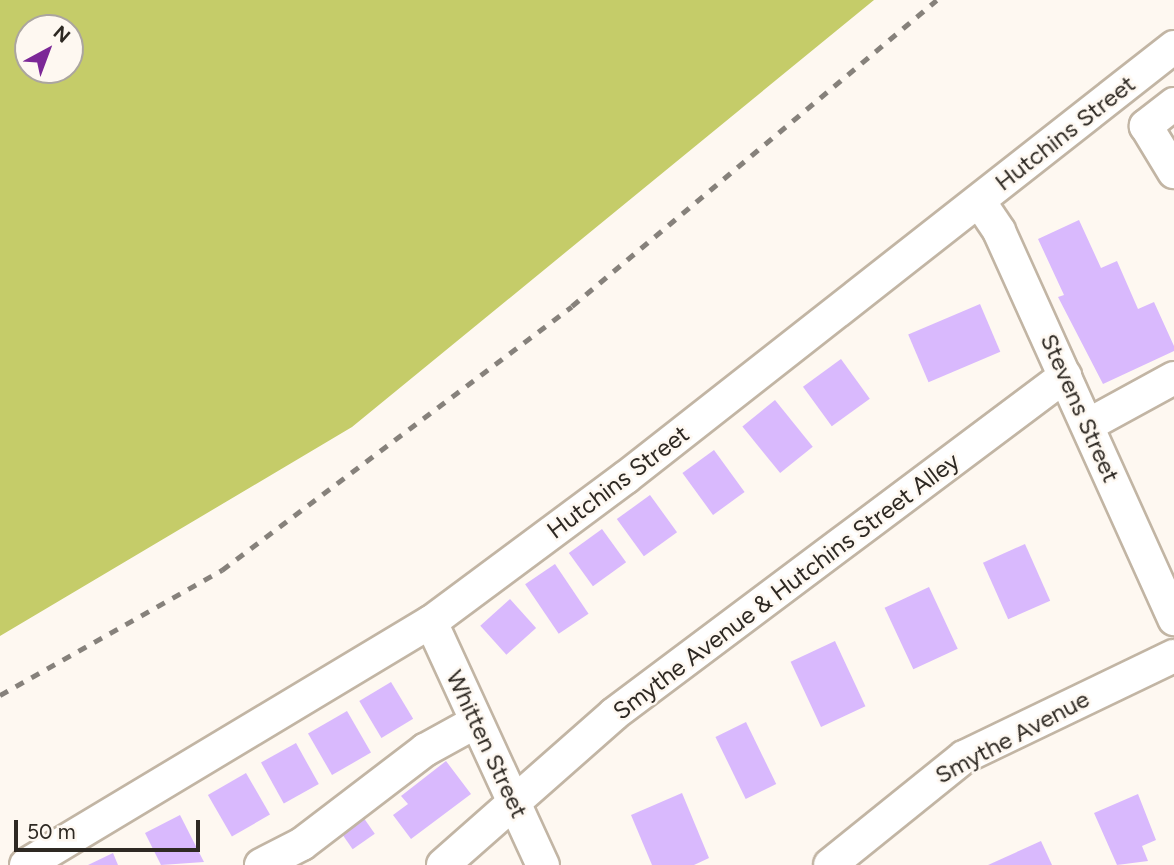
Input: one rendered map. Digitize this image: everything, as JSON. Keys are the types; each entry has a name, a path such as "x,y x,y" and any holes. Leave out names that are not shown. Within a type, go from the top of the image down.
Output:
{"street":[{"name":"Hutchins Street","path":"26,865 119,814 431,622 625,478 1174,47"},
{"path":"1122,88 1174,172"},
{"path":"1146,126 1174,104"},
{"name":"Stevens Street","path":"979,201 999,231 1174,619"},
{"name":"Smythe Avenue & Hutchins Street Alley","path":"443,865 614,714 1065,376"},
{"path":"1088,425 1174,378"},
{"name":"Whitten Street","path":"431,622 543,865"},
{"name":"Smythe Avenue","path":"830,865 964,757 1174,656"},
{"path":"261,865 302,844 425,750 476,722"}],"green space":[{"path":"0,0 874,0 352,427 0,636"}],"building":[{"path":"1079,220 1101,268 1117,261 1138,309 1154,302 1174,346 1174,351 1103,384 1058,297 1064,295 1038,239"},
{"path":"980,304 1000,352 929,382 908,334"},
{"path":"841,359 870,399 832,426 803,387"},
{"path":"775,400 813,447 780,473 742,426"},
{"path":"714,450 745,492 713,515 682,473"},
{"path":"650,495 677,532 644,556 617,519"},
{"path":"602,529 626,562 593,586 569,553"},
{"path":"1025,544 1050,601 1008,619 983,563"},
{"path":"555,564 589,614 559,634 525,584"},
{"path":"929,587 958,649 913,669 885,608"},
{"path":"510,599 536,628 506,655 480,626"},
{"path":"835,641 865,706 821,727 791,662"},
{"path":"391,682 413,719 381,738 359,701"},
{"path":"347,711 371,753 332,775 308,734"},
{"path":"746,722 776,784 746,799 715,737"},
{"path":"296,743 319,784 284,803 261,762"},
{"path":"446,761 471,794 411,839 393,815 408,804 401,796"},
{"path":"246,773 270,815 232,837 208,795"},
{"path":"682,793 709,858 694,865 652,865 631,815"},
{"path":"1138,794 1156,840 1142,846 1148,861 1117,865 1094,813"},
{"path":"361,814 375,834 353,849 339,829"},
{"path":"180,815 204,862 161,865 145,833"},
{"path":"1041,841 1052,865 988,865"},
{"path":"113,853 118,865 88,865"}],"railway":[{"path":"0,695 222,570 572,306 937,0"}]}
